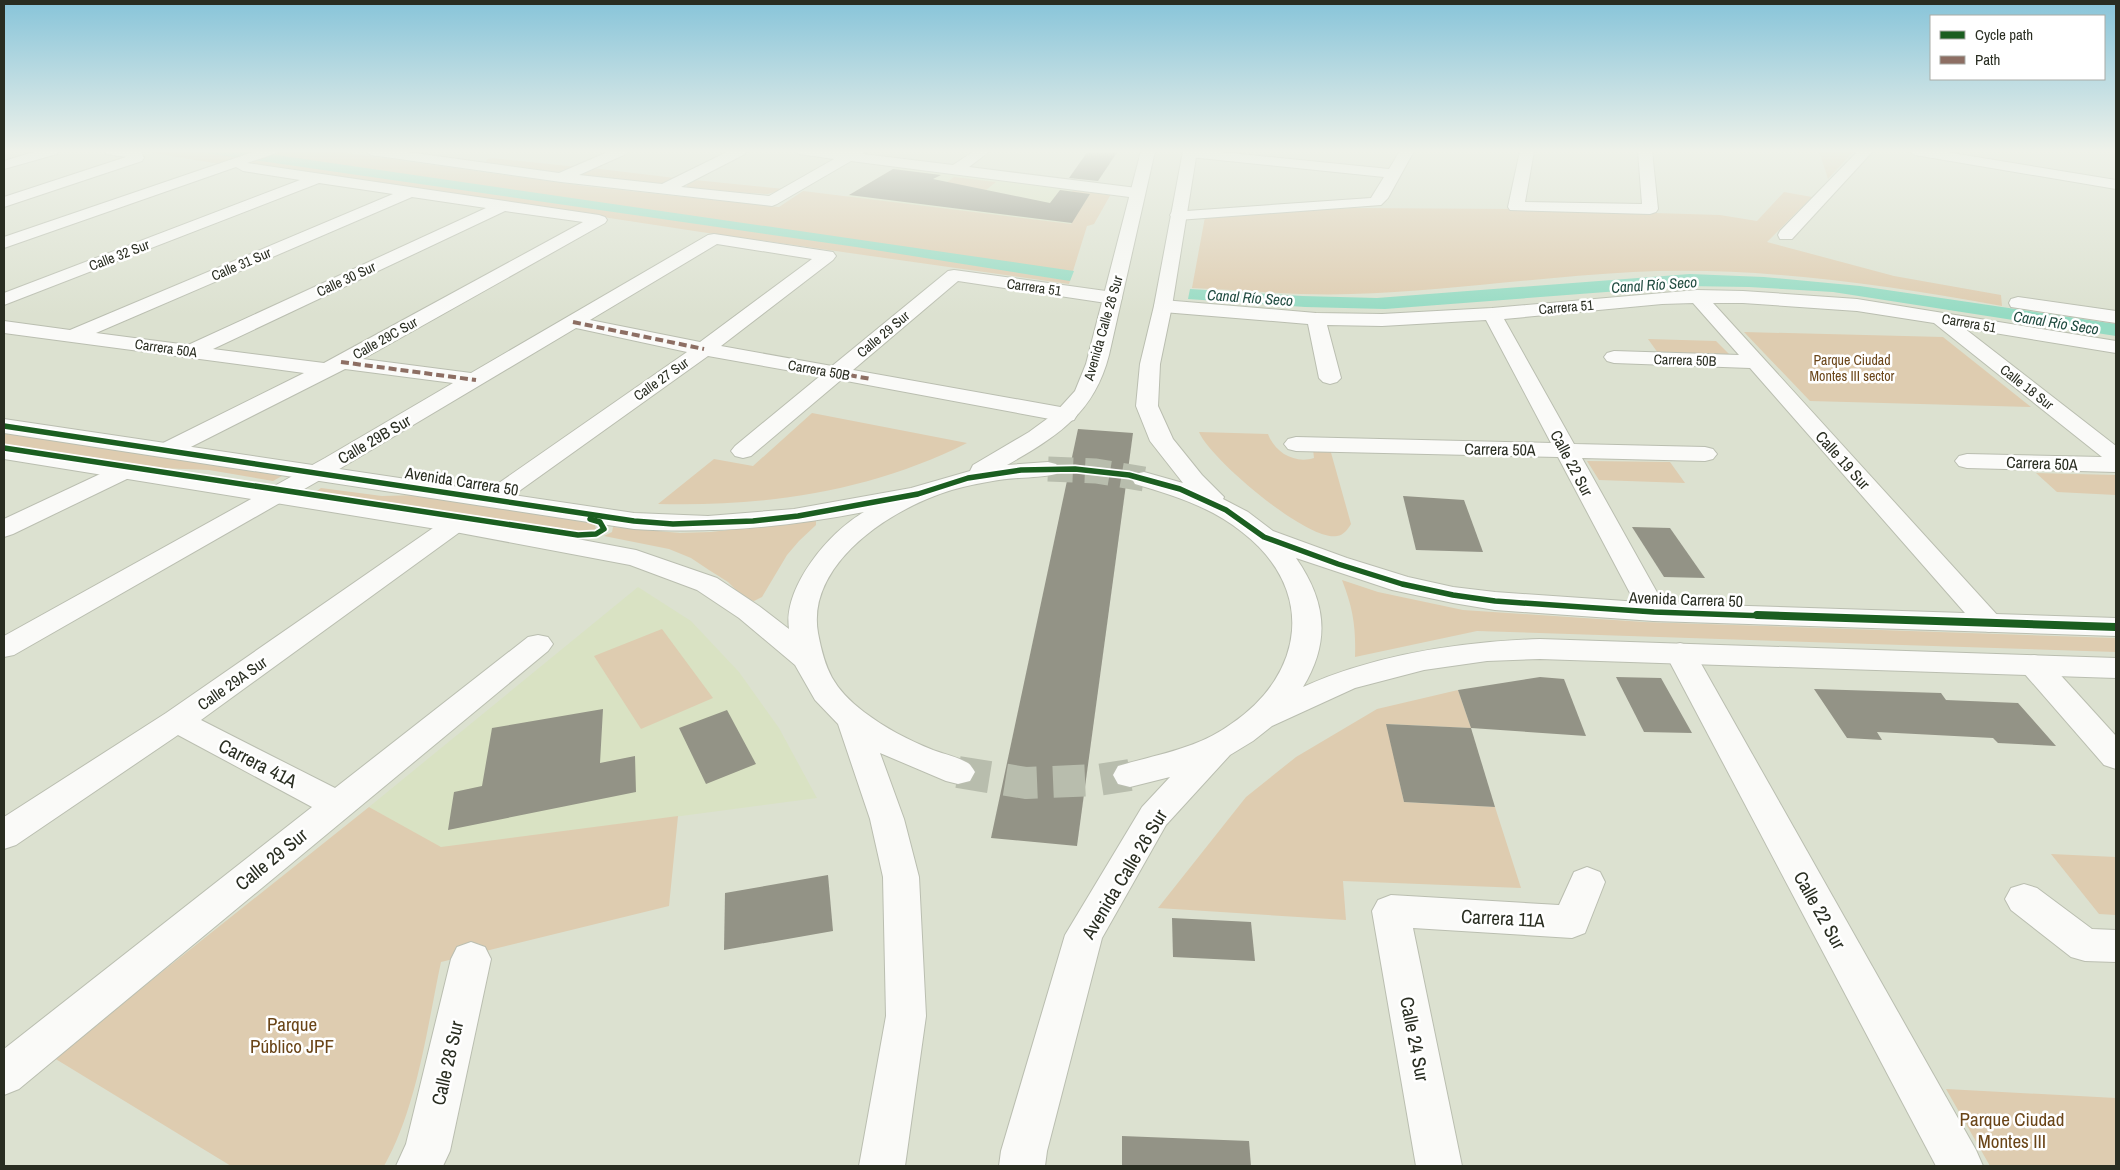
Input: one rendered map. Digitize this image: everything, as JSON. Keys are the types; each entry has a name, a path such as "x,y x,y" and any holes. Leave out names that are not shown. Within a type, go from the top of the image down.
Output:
{"street":[{"path":"4,243 117,206"},
{"name":"Calle 32 Sur","path":"4,299 246,206"},
{"name":"Calle 31 Sur","path":"73,336 378,206"},
{"name":"Calle 29C Sur","path":"167,450 334,366 599,220 503,206"},
{"name":"Calle 30 Sur","path":"190,352 503,206"},
{"name":"Avenida Calle 26 Sur","path":"968,478 1030,441 1066,415 1085,392 1113,298 1134,206"},
{"path":"1180,206 1163,306 1150,364 1146,406 1162,441 1193,480 1226,510 1264,537 1291,568 1306,604 1307,643 1292,682 1261,718"},
{"path":"1178,215 1320,206"},
{"path":"1516,206 1650,209 1650,206"},
{"path":"1786,235 1814,206"},
{"name":"Calle 29B Sur","path":"4,648 316,473 714,239 827,256"},
{"name":"Calle 27 Sur","path":"492,499 704,348 827,256"},
{"name":"Carrera 51","path":"954,275 1113,298"},
{"name":"Calle 29 Sur","path":"743,451 954,275"},
{"name":"Carrera 51","path":"1163,306 1316,319 1432,319 1697,296 1828,302 1938,317 2116,347"},
{"name":"Calle 19 Sur","path":"1697,296 1988,623"},
{"path":"2018,303 2116,317"},
{"name":"Calle 22 Sur","path":"1492,314 1654,612"},
{"name":"Calle 18 Sur","path":"1938,317 2116,457"},
{"path":"1316,319 1330,378"},
{"name":"Carrera 50B","path":"573,322 1066,415"},
{"name":"Carrera 50A","path":"4,327 190,352 476,380"},
{"name":"Carrera 50B","path":"1614,357 1755,362"},
{"name":"Avenida Carrera 50","path":"4,426 634,521 700,524 753,521 798,516 918,494"},
{"name":"Carrera 50A","path":"1296,444 1705,454"},
{"path":"4,452 456,524 636,558 707,584 749,612 808,660"},
{"name":"Carrera 50A","path":"1967,461 2116,465"},
{"path":"958,772 899,750 852,720 825,691 808,660 802,619 813,580 838,545 874,516 918,494 968,478 1021,470 1048,469"},
{"path":"4,529 123,472"},
{"path":"1144,479 1180,489 1226,510"},
{"name":"Calle 29A Sur","path":"4,835 177,721 456,524"},
{"name":"Avenida Carrera 50","path":"1264,537 1365,573 1402,584 1453,595 1495,601 1654,612 2116,627"},
{"name":"Calle 29 Sur","path":"4,1075 538,644"},
{"path":"1130,775 1164,769 1221,746 1261,718 1345,680 1424,660 1487,651 1540,649 2116,668"},
{"name":"Calle 22 Sur","path":"1680,653 1960,1166"},
{"path":"2034,665 2116,757"},
{"path":"852,720 887,819 901,877 906,1016 882,1166"},
{"name":"Carrera 41A","path":"177,721 338,804"},
{"name":"Avenida Calle 26 Sur","path":"1022,1166 1024,1151 1084,935 1154,816 1221,746"},
{"name":"Carrera 11A","path":"1391,911 1572,922 1587,882"},
{"path":"2024,899 2085,945 2116,946"},
{"name":"Calle 24 Sur","path":"1391,911 1439,1166"},
{"name":"Calle 28 Sur","path":"419,1166 427,1151 471,958"}],"shaded area":[{"path":"917,206 1101,206 1094,224 1087,226"},
{"path":"638,587 691,621 739,672 779,728 817,798 441,848 369,807"}],"green space":[{"path":"528,206 922,206 1071,224 1083,206 1104,206 1094,224 1087,226 1069,284"},
{"path":"1771,206 1803,206 1767,242 1894,276 2001,295 2002,306 1819,278 1726,272 1633,272 1351,294 1291,294 1192,288 1205,217 1351,208 1520,209 1720,215 1757,221"},
{"name":"Parque Ciudad Montes III sector","path":"1744,332 1943,337 2031,407 1810,401"},
{"path":"1648,339 1716,341 1729,354 1658,353"},
{"path":"812,413 967,443 931,460 894,473 817,493 778,499 738,502 658,504 714,459 753,466"},
{"path":"4,431 282,476 273,481 209,470 135,467 4,446"},
{"path":"1199,432 1268,434 1275,447 1281,452 1300,459 1314,458 1313,449 1330,449 1351,524 1344,533 1337,536 1323,534 1283,513 1221,460"},
{"path":"1587,461 1670,462 1685,483 1599,480"},
{"path":"2036,473 2115,475 2116,495 2057,492"},
{"path":"321,488 382,496 418,495 590,522 595,525 596,529 589,533 579,533 314,493"},
{"path":"814,520 816,525 787,555 762,597 754,601 744,598 728,582 691,558 669,549 604,536 612,532 613,527 680,533 711,532"},
{"path":"1342,580 1378,592 1463,610 1644,622 2116,638 2116,652 1477,631 1355,657 1353,618"},
{"path":"662,629 713,698 641,729 594,656"},
{"path":"1458,690 1471,728 1387,724 1404,802 1495,807 1521,888 1343,881 1346,920 1158,908 1246,797 1296,757 1377,709"},
{"name":"Parque Público JPF","path":"369,807 441,847 678,816 669,906 441,962 426,1040 413,1093 405,1119 384,1166 231,1166 54,1058"},
{"path":"2051,854 2116,857 2116,915 2099,914"},
{"name":"Parque Ciudad Montes III","path":"1946,1089 2116,1098 2116,1166 1990,1166"}],"water":[{"path":"570,206 624,206 1074,271 1070,281 856,247"},
{"name":"Canal Río Seco","path":"1690,274 1764,277 1860,286 2116,324 2116,336 1833,292 1749,287 1685,286 1385,309 1305,307 1188,299 1190,289 1302,296 1377,298"}],"building":[{"path":"933,206 1083,206 1072,223"},
{"path":"1078,429 1133,433 1077,846 991,838"},
{"path":"1403,496 1464,500 1483,552 1416,550"},
{"path":"1632,527 1670,528 1705,578 1664,577"},
{"path":"1540,677 1564,679 1586,736 1471,728 1458,690"},
{"path":"1616,677 1661,678 1692,733 1644,732"},
{"path":"1814,689 1941,693 1946,700 2018,703 2056,746 1998,743 1993,738 1877,732 1882,740 1847,738"},
{"path":"603,709 600,763 635,756 636,792 448,830 454,792 482,786 492,728"},
{"path":"727,710 756,764 706,784 679,728"},
{"path":"1386,724 1471,728 1495,807 1404,802"},
{"path":"828,875 833,931 724,950 725,893"},
{"path":"1172,918 1251,922 1255,961 1173,957"},
{"path":"1122,1136 1249,1141 1251,1166 1122,1166"}],"tunnel":[{"path":"1048,469 1096,471 1144,479"},
{"path":"958,772 1026,783 1098,780 1130,775"}],"marked path":[{"path":"573,322 704,349"},
{"path":"341,362 476,380"},
{"path":"837,373 871,379"}],"cycle path":[{"path":"4,426 634,521 673,524 753,521 798,516 918,494 968,478 1021,470 1075,469 1129,475 1180,489 1226,510 1264,537 1338,564 1402,584 1453,595 1495,601 1654,612 2116,627"},
{"path":"4,448 578,535 596,534 604,529 600,522 590,519"}]}
